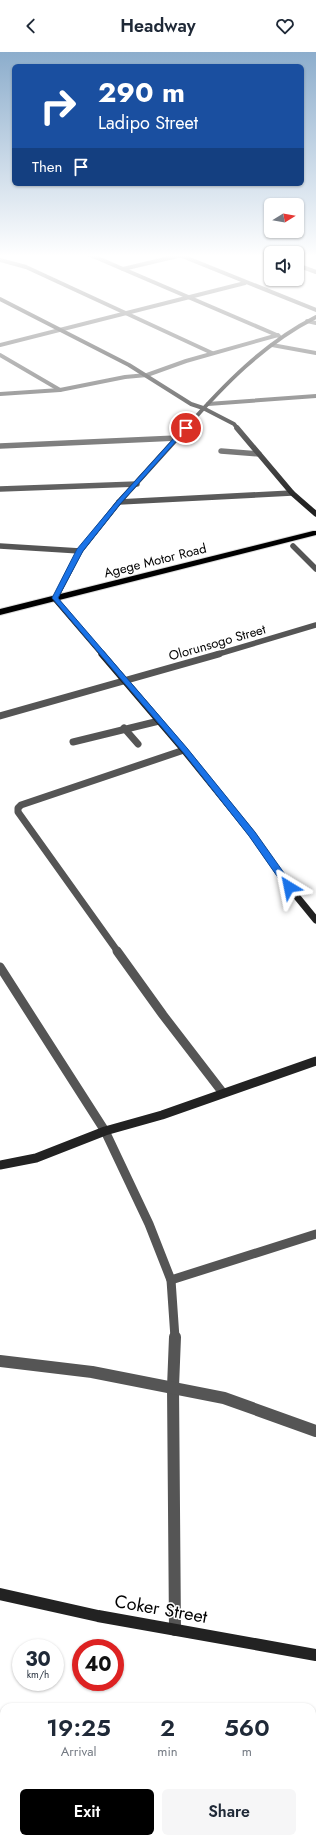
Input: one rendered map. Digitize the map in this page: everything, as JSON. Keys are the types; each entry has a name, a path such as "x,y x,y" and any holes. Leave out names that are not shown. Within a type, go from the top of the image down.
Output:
{"highway":[{"name":"Agege Motor Road","path":"0,618 57,601 316,533"},
{"name":"Agege Motor Road","path":"0,612 57,601 316,540"}],"street":[{"path":"0,345 29,338"},
{"path":"74,338 147,375 191,404 203,408 234,424 292,493 316,514"},
{"path":"178,338 212,353"},
{"path":"0,394 60,390 125,377 147,375 212,353 274,338"},
{"path":"279,338 272,345 236,375 203,408 137,484 119,502 80,551 57,601 160,720 252,834 289,887 316,920"},
{"path":"272,345 316,353"},
{"path":"0,355 60,390"},
{"path":"208,404 316,396"},
{"path":"0,446 177,438"},
{"path":"221,451 259,454"},
{"path":"0,488 137,484"},
{"path":"119,502 292,493"},
{"path":"0,546 80,551"},
{"path":"293,546 316,569"},
{"name":"Olorunsogo Street","path":"0,716 316,625"},
{"path":"73,742 160,720"},
{"path":"124,728 138,744"},
{"path":"184,750 22,806 18,808 18,812 163,1015 223,1093"},
{"path":"0,967 105,1131 149,1224 171,1280 175,1332 173,1387 175,1630"},
{"path":"0,1165 36,1158 105,1131 162,1114 316,1062"},
{"path":"171,1280 316,1234"},
{"path":"0,1361 92,1372 224,1398 316,1430"},
{"name":"Coker Street","path":"0,1594 98,1616 316,1655"}],"route":[{"path":"186,428 137,484 119,502 80,551 55,598 184,750 252,834 289,887"}]}
